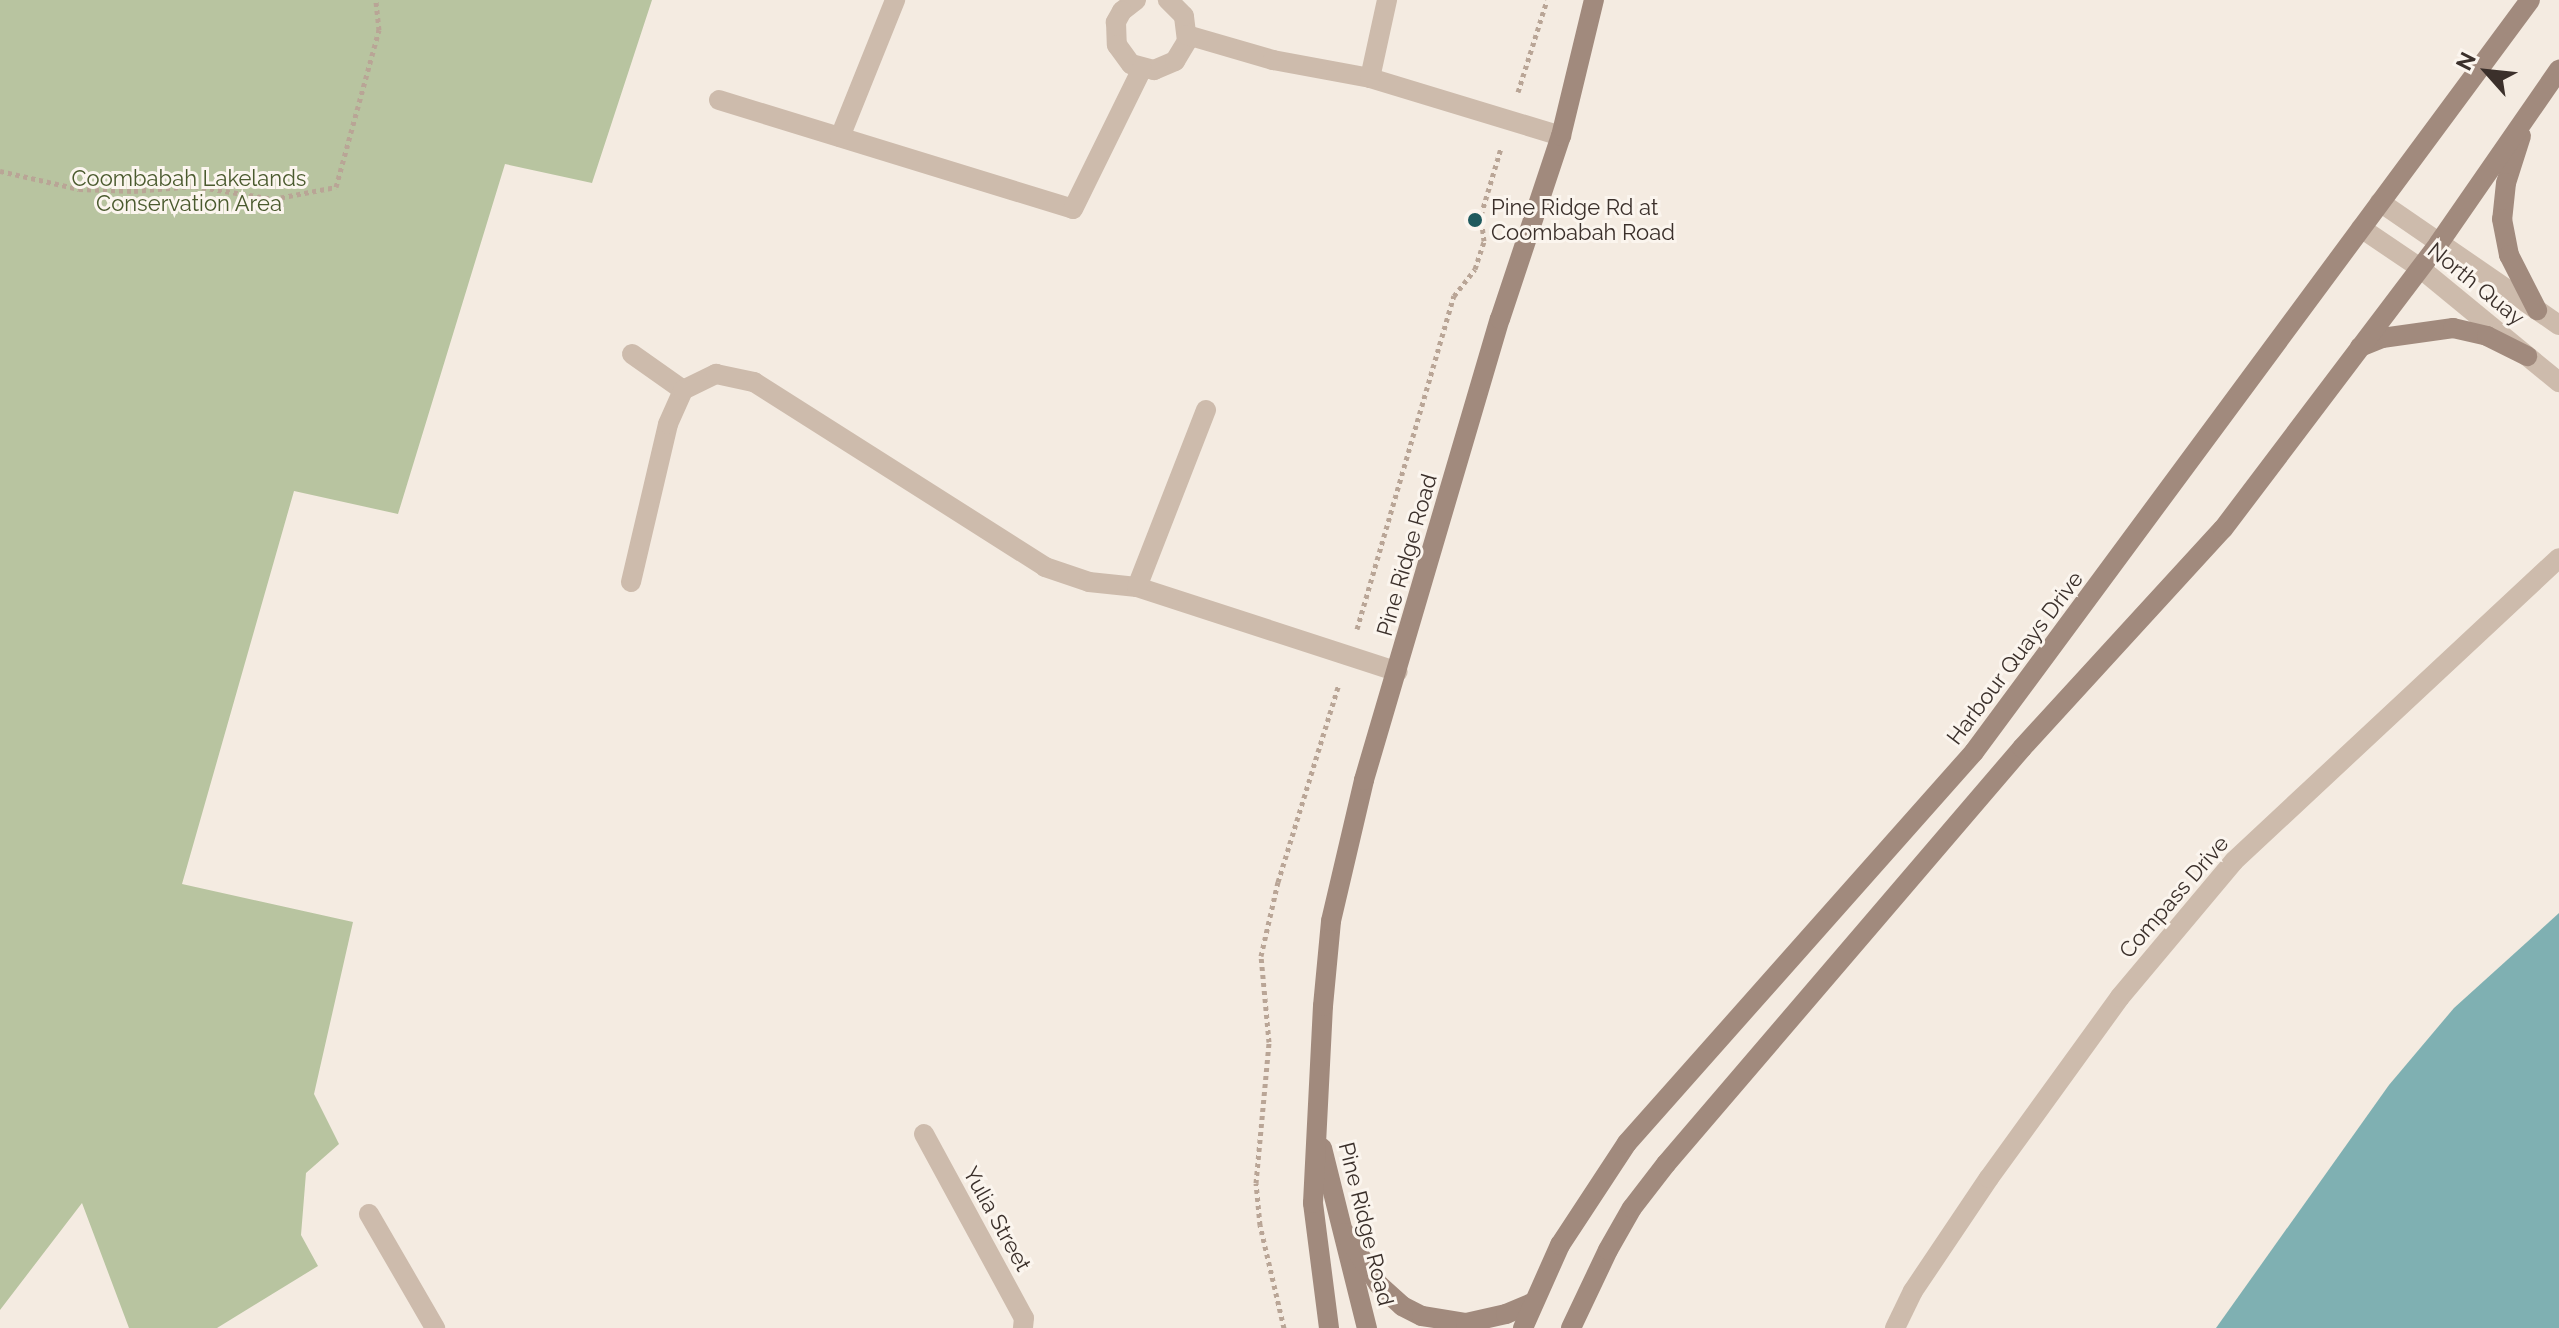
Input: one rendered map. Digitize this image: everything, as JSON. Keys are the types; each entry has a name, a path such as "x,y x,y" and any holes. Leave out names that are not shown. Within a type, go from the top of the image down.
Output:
{"street":[{"path":"840,137 895,0"},
{"path":"1136,0 1122,11 1115,33 1122,56 1142,69 1154,70 1175,61 1187,35 1184,16 1168,0"},
{"path":"1370,78 1387,0"},
{"name":"Pine Ridge Road","path":"1329,1328 1313,1203 1322,1021 1331,921 1364,780 1500,319 1561,136 1594,0"},
{"name":"Harbour Quays Drive","path":"1523,1328 1560,1245 1627,1143 1974,752 2530,0"},
{"path":"1187,35 1273,60 1370,78 1561,136"},
{"path":"719,100 1073,209 1142,69"},
{"path":"1571,1328 1632,1208 1666,1164 2022,748 2223,529 2439,243 2559,70"},
{"path":"2527,117 2506,183 2502,219 2509,255 2537,310"},
{"name":"North Quay","path":"2380,202 2559,325"},
{"name":"North Quay","path":"2361,228 2420,268 2559,382"},
{"path":"2360,347 2382,338 2453,328 2487,336 2527,356"},
{"path":"632,354 683,390"},
{"path":"631,582 668,424 683,390 716,374 754,382 1045,567 1089,582 1137,587 1398,672"},
{"path":"1137,587 1206,410"},
{"name":"Compass Drive","path":"1895,1328 1929,1265 2101,1023 2234,861 2559,558"},
{"name":"Pine Ridge Road","path":"1318,1133 1367,1328"},
{"name":"Yulia Street","path":"924,1134 1024,1318 1023,1328"},
{"path":"369,1214 435,1328"},
{"path":"1345,1233 1379,1285 1402,1306 1422,1316 1466,1323 1506,1314 1534,1302"}],"path":[{"path":"0,171 79,189 134,191 194,186 273,199 336,187 379,30 376,0"}],"green space":[{"name":"Coombabah Lakelands Conservation Area","path":"0,0 652,0 592,183 505,164 398,514 294,491 182,884 353,922 314,1094 339,1144 306,1173 301,1235 318,1266 217,1328 129,1328 82,1203 0,1310"}],"water":[{"path":"2559,913 2559,1328 2216,1328 2389,1085 2454,1008"}],"place":[{"name":"Pine Ridge Rd at Coombabah Road","path":"1475,220"}]}
